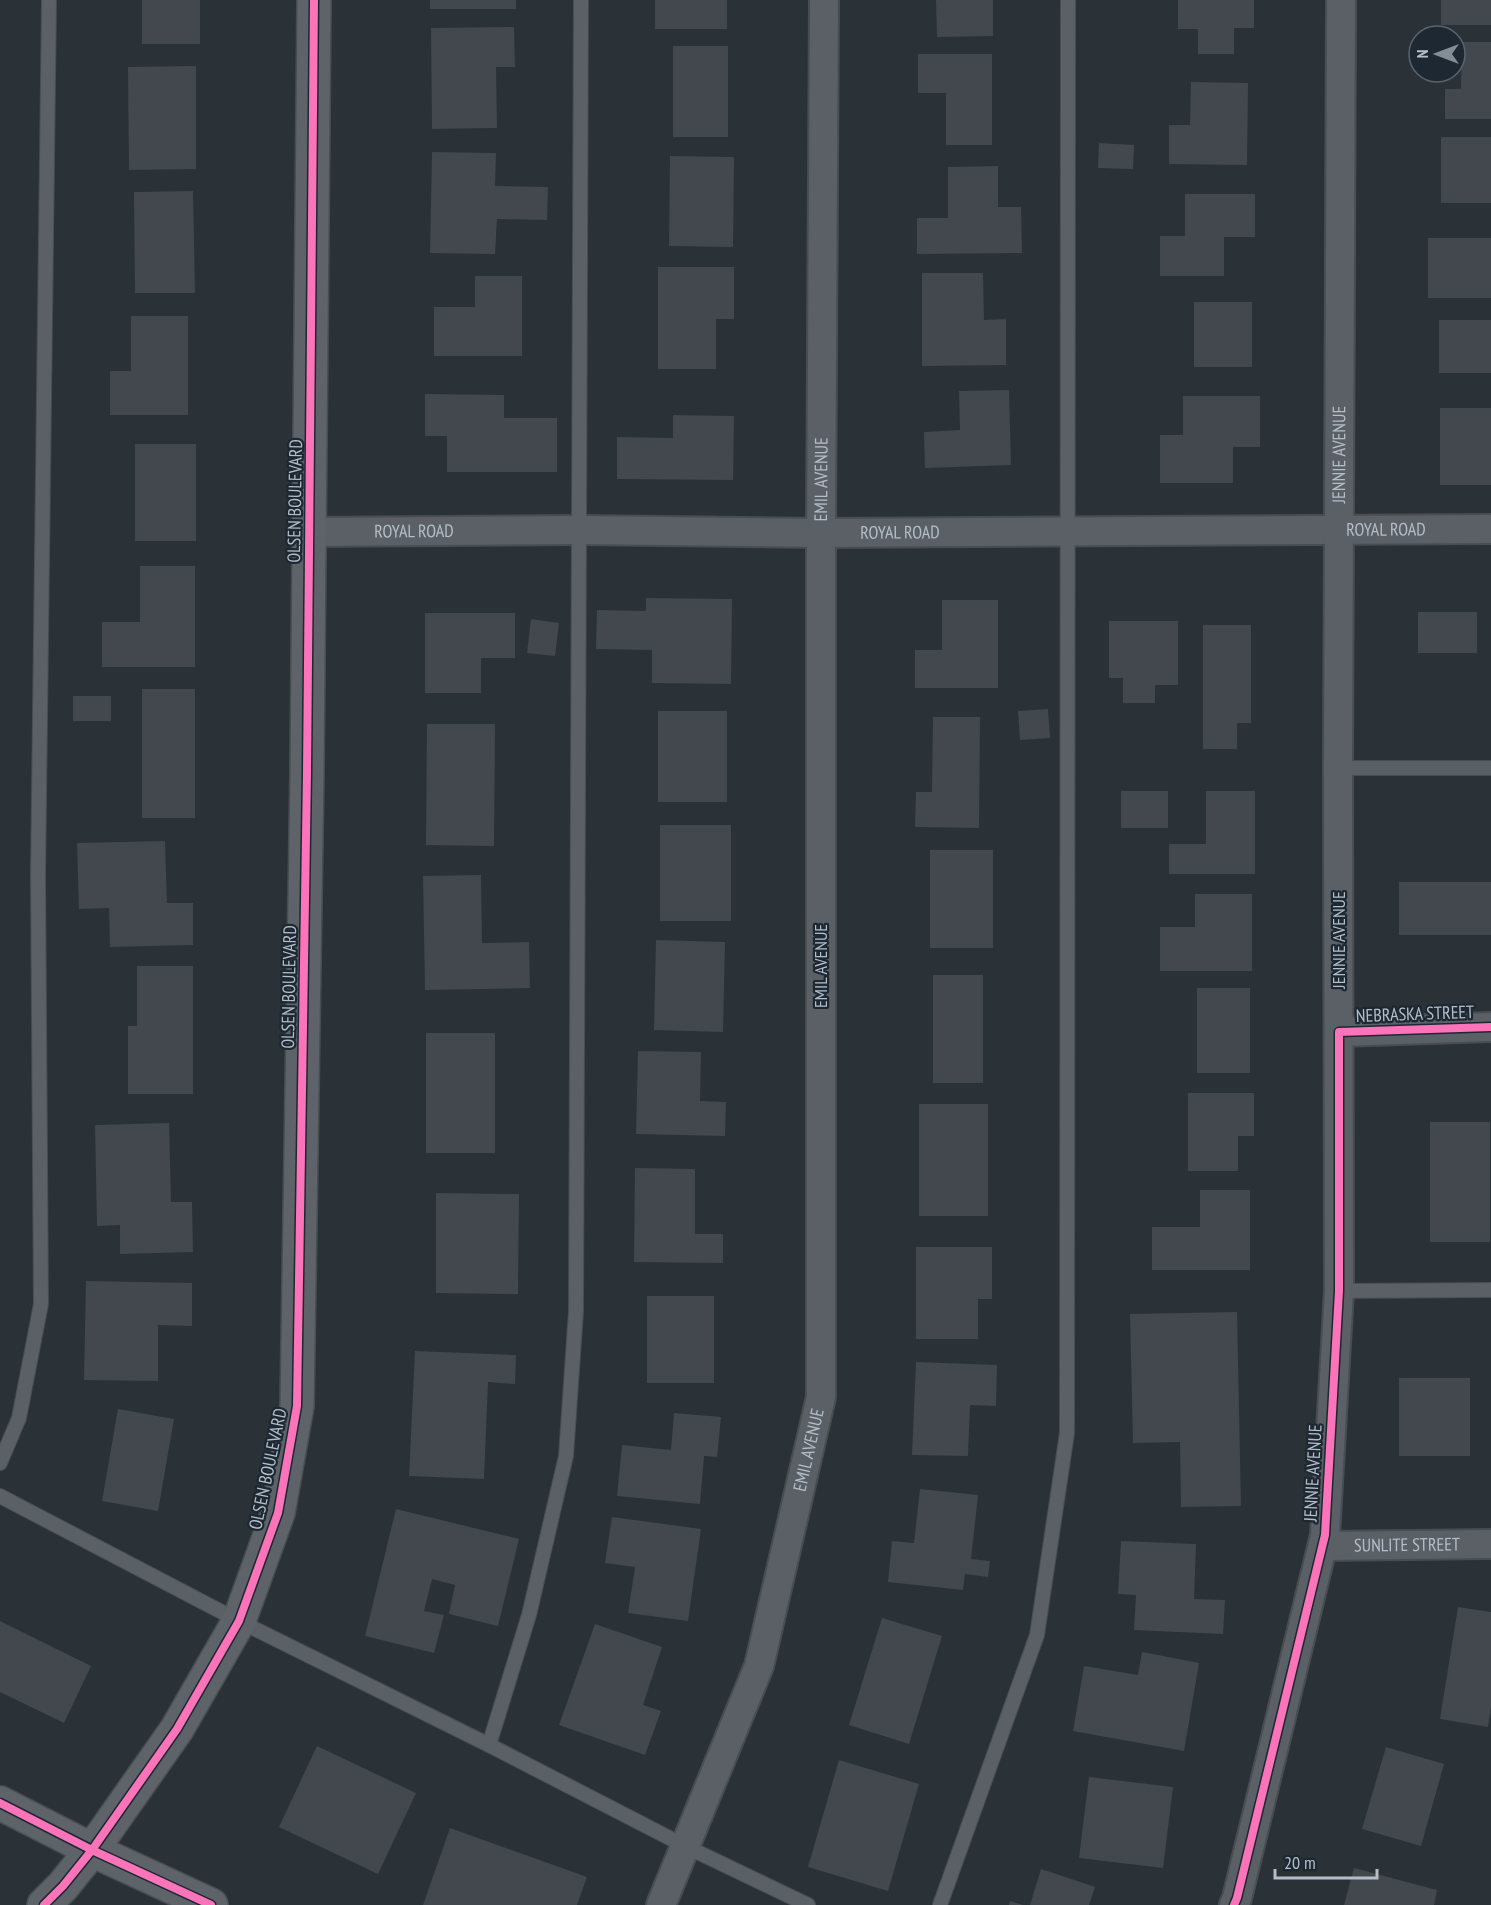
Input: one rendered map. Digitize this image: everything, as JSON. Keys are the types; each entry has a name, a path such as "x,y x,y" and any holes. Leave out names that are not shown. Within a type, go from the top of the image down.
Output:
{"main road":[{"name":"OLSEN BOULEVARD","path":"44,1905 63,1886 92,1850 177,1729 239,1621 278,1513 297,1406 314,0"},
{"path":"0,1803 92,1850 211,1905"}],"street":[{"name":"EMIL AVENUE","path":"661,1905 759,1665 821,1396 821,533 824,0"},
{"name":"JENNIE AVENUE","path":"1234,1905 1325,1535 1339,1291 1338,768 1341,0"},
{"name":"ROYAL ROAD","path":"309,532 579,530 821,533 1491,529"},
{"name":"NEBRASKA STREET","path":"1339,1032 1491,1027"},
{"name":"SUNLITE STREET","path":"1323,1546 1491,1545"}],"lane":[{"path":"0,1463 19,1418 41,1304 38,875 49,0"},
{"path":"489,1745 530,1615 566,1456 576,1311 582,0"},
{"path":"940,1905 1038,1635 1068,1433 1068,0"},
{"path":"1338,768 1491,768"},
{"path":"1339,1291 1491,1290"},
{"path":"0,1496 239,1621 489,1745 685,1846 808,1905"}],"building":[{"path":"142,0 200,0 200,44 142,44"},
{"path":"430,0 516,0 516,9 430,9"},
{"path":"655,0 727,0 727,29 655,29"},
{"path":"936,0 993,0 993,36 937,37"},
{"path":"1178,0 1254,0 1254,28 1234,28 1234,54 1198,54 1198,29 1178,29"},
{"path":"1441,0 1491,0 1491,25 1441,24"},
{"path":"514,27 515,67 496,67 497,128 432,129 431,28"},
{"path":"1467,42 1491,42 1491,119 1445,119 1445,89 1461,89 1461,84 1467,84"},
{"path":"673,46 728,46 728,137 673,137"},
{"path":"918,54 992,54 992,145 946,145 946,93 918,93"},
{"path":"196,66 196,169 129,170 128,67"},
{"path":"1191,82 1248,83 1247,165 1169,164 1169,125 1190,125"},
{"path":"1441,137 1491,137 1491,203 1441,203"},
{"path":"1099,143 1134,145 1133,169 1098,168"},
{"path":"432,152 496,153 495,186 548,187 547,220 497,219 495,254 430,253"},
{"path":"670,156 734,157 733,247 669,246"},
{"path":"998,166 998,207 1021,207 1022,253 917,254 917,218 948,218 948,167"},
{"path":"193,191 195,293 135,293 134,192"},
{"path":"1185,194 1255,194 1255,237 1224,237 1224,276 1160,276 1160,236 1185,236"},
{"path":"1428,238 1491,238 1491,298 1428,298"},
{"path":"658,267 734,267 734,319 716,319 716,369 658,369"},
{"path":"922,273 983,273 984,320 1006,319 1006,365 922,366"},
{"path":"475,276 522,276 522,356 434,356 434,307 475,307"},
{"path":"1194,302 1252,302 1252,367 1194,367"},
{"path":"131,316 188,316 188,415 110,415 110,371 131,371"},
{"path":"1439,320 1491,320 1491,373 1439,373"},
{"path":"1009,390 1011,465 925,468 924,432 960,430 959,391"},
{"path":"425,394 504,395 504,418 557,418 557,472 447,472 447,436 425,436"},
{"path":"1183,396 1260,396 1260,447 1233,447 1233,483 1160,483 1160,435 1183,435"},
{"path":"1440,408 1491,408 1491,485 1440,485"},
{"path":"673,415 734,416 733,480 617,479 617,437 673,438"},
{"path":"135,444 196,444 196,541 135,541"},
{"path":"140,566 195,566 195,667 102,667 102,622 140,622"},
{"path":"646,598 732,599 731,684 652,683 652,650 596,649 597,610 646,611"},
{"path":"942,600 998,600 998,688 915,688 915,650 942,650"},
{"path":"1418,612 1477,612 1477,653 1418,653"},
{"path":"425,613 515,613 515,658 481,658 481,693 425,693"},
{"path":"531,619 559,623 555,656 527,653"},
{"path":"1109,621 1178,621 1178,685 1155,685 1155,703 1123,703 1123,678 1109,678"},
{"path":"1203,625 1251,625 1251,723 1237,723 1237,749 1203,749"},
{"path":"142,689 195,689 195,818 142,818"},
{"path":"73,696 111,696 111,721 73,721"},
{"path":"1048,709 1050,738 1020,740 1018,711"},
{"path":"658,711 727,711 727,802 658,802"},
{"path":"933,717 980,717 979,828 915,827 916,792 932,792"},
{"path":"427,724 495,724 494,846 426,845"},
{"path":"1121,791 1168,791 1168,828 1121,828"},
{"path":"1206,791 1255,791 1255,874 1169,874 1169,844 1206,844"},
{"path":"660,825 731,825 731,921 660,921"},
{"path":"165,841 167,903 193,903 193,945 110,947 109,908 79,909 77,843"},
{"path":"930,850 993,850 993,948 930,948"},
{"path":"481,875 482,943 529,942 530,988 425,990 423,876"},
{"path":"1399,882 1491,882 1491,935 1399,935"},
{"path":"1195,894 1252,894 1252,971 1160,971 1160,927 1195,927"},
{"path":"656,940 725,942 723,1032 654,1030"},
{"path":"137,966 193,966 193,1094 128,1094 128,1026 137,1026"},
{"path":"933,975 983,975 983,1083 933,1083"},
{"path":"1197,988 1250,988 1250,1073 1197,1073"},
{"path":"426,1033 495,1033 495,1153 426,1153"},
{"path":"638,1051 701,1052 700,1101 726,1102 725,1136 636,1134"},
{"path":"1188,1093 1254,1093 1254,1136 1238,1136 1238,1171 1188,1171"},
{"path":"919,1104 988,1104 988,1216 919,1216"},
{"path":"1430,1122 1490,1122 1490,1242 1430,1242"},
{"path":"169,1123 171,1202 192,1202 193,1252 120,1254 120,1225 97,1226 95,1125"},
{"path":"635,1168 695,1169 695,1234 723,1234 723,1263 634,1262"},
{"path":"1200,1190 1250,1190 1250,1270 1152,1270 1152,1227 1200,1227"},
{"path":"436,1193 519,1194 518,1294 436,1293"},
{"path":"916,1247 992,1247 992,1299 978,1299 978,1339 916,1339"},
{"path":"86,1281 192,1283 192,1326 158,1325 158,1381 84,1380"},
{"path":"647,1296 714,1296 714,1383 647,1383"},
{"path":"1237,1312 1241,1506 1181,1507 1180,1442 1133,1443 1130,1314"},
{"path":"415,1351 516,1355 515,1384 488,1382 484,1479 409,1476"},
{"path":"916,1362 997,1365 996,1406 970,1405 968,1456 912,1455"},
{"path":"1399,1378 1470,1378 1470,1456 1399,1456"},
{"path":"118,1409 174,1419 158,1511 102,1501"},
{"path":"674,1413 721,1417 717,1457 704,1456 700,1504 617,1496 622,1445 671,1450"},
{"path":"920,1489 978,1495 971,1559 990,1561 988,1577 965,1574 963,1590 888,1582 892,1541 914,1543"},
{"path":"396,1509 519,1539 498,1626 449,1614 455,1585 432,1579 424,1611 444,1615 434,1653 365,1636"},
{"path":"612,1517 701,1529 688,1621 628,1613 635,1567 605,1563"},
{"path":"1121,1541 1196,1544 1194,1599 1225,1600 1223,1634 1134,1630 1136,1595 1118,1594"},
{"path":"1458,1607 1491,1612 1491,1707 1488,1727 1440,1719"},
{"path":"882,1618 942,1636 909,1744 849,1725"},
{"path":"0,1621 91,1666 64,1723 0,1692"},
{"path":"595,1624 662,1647 643,1705 661,1711 645,1755 559,1725"},
{"path":"1142,1652 1199,1663 1184,1751 1073,1731 1084,1666 1138,1675"},
{"path":"317,1746 416,1793 378,1874 279,1827"},
{"path":"1386,1747 1444,1764 1421,1846 1362,1829"},
{"path":"839,1760 919,1784 888,1891 808,1867"},
{"path":"1089,1777 1173,1787 1163,1868 1079,1858"},
{"path":"450,1828 587,1877 577,1905 423,1905"},
{"path":"1354,1868 1437,1890 1434,1905 1344,1905"},
{"path":"1041,1869 1095,1887 1089,1905 1030,1905"},
{"path":"1010,1901 1023,1905 1009,1905"}],"cycle path":[{"path":"44,1905 63,1886 92,1850 177,1729 239,1621 278,1513 297,1406 307,773 314,0"},
{"path":"1234,1905 1325,1535 1339,1291 1339,1032 1491,1027"},
{"path":"0,1803 92,1850 211,1905"}]}
